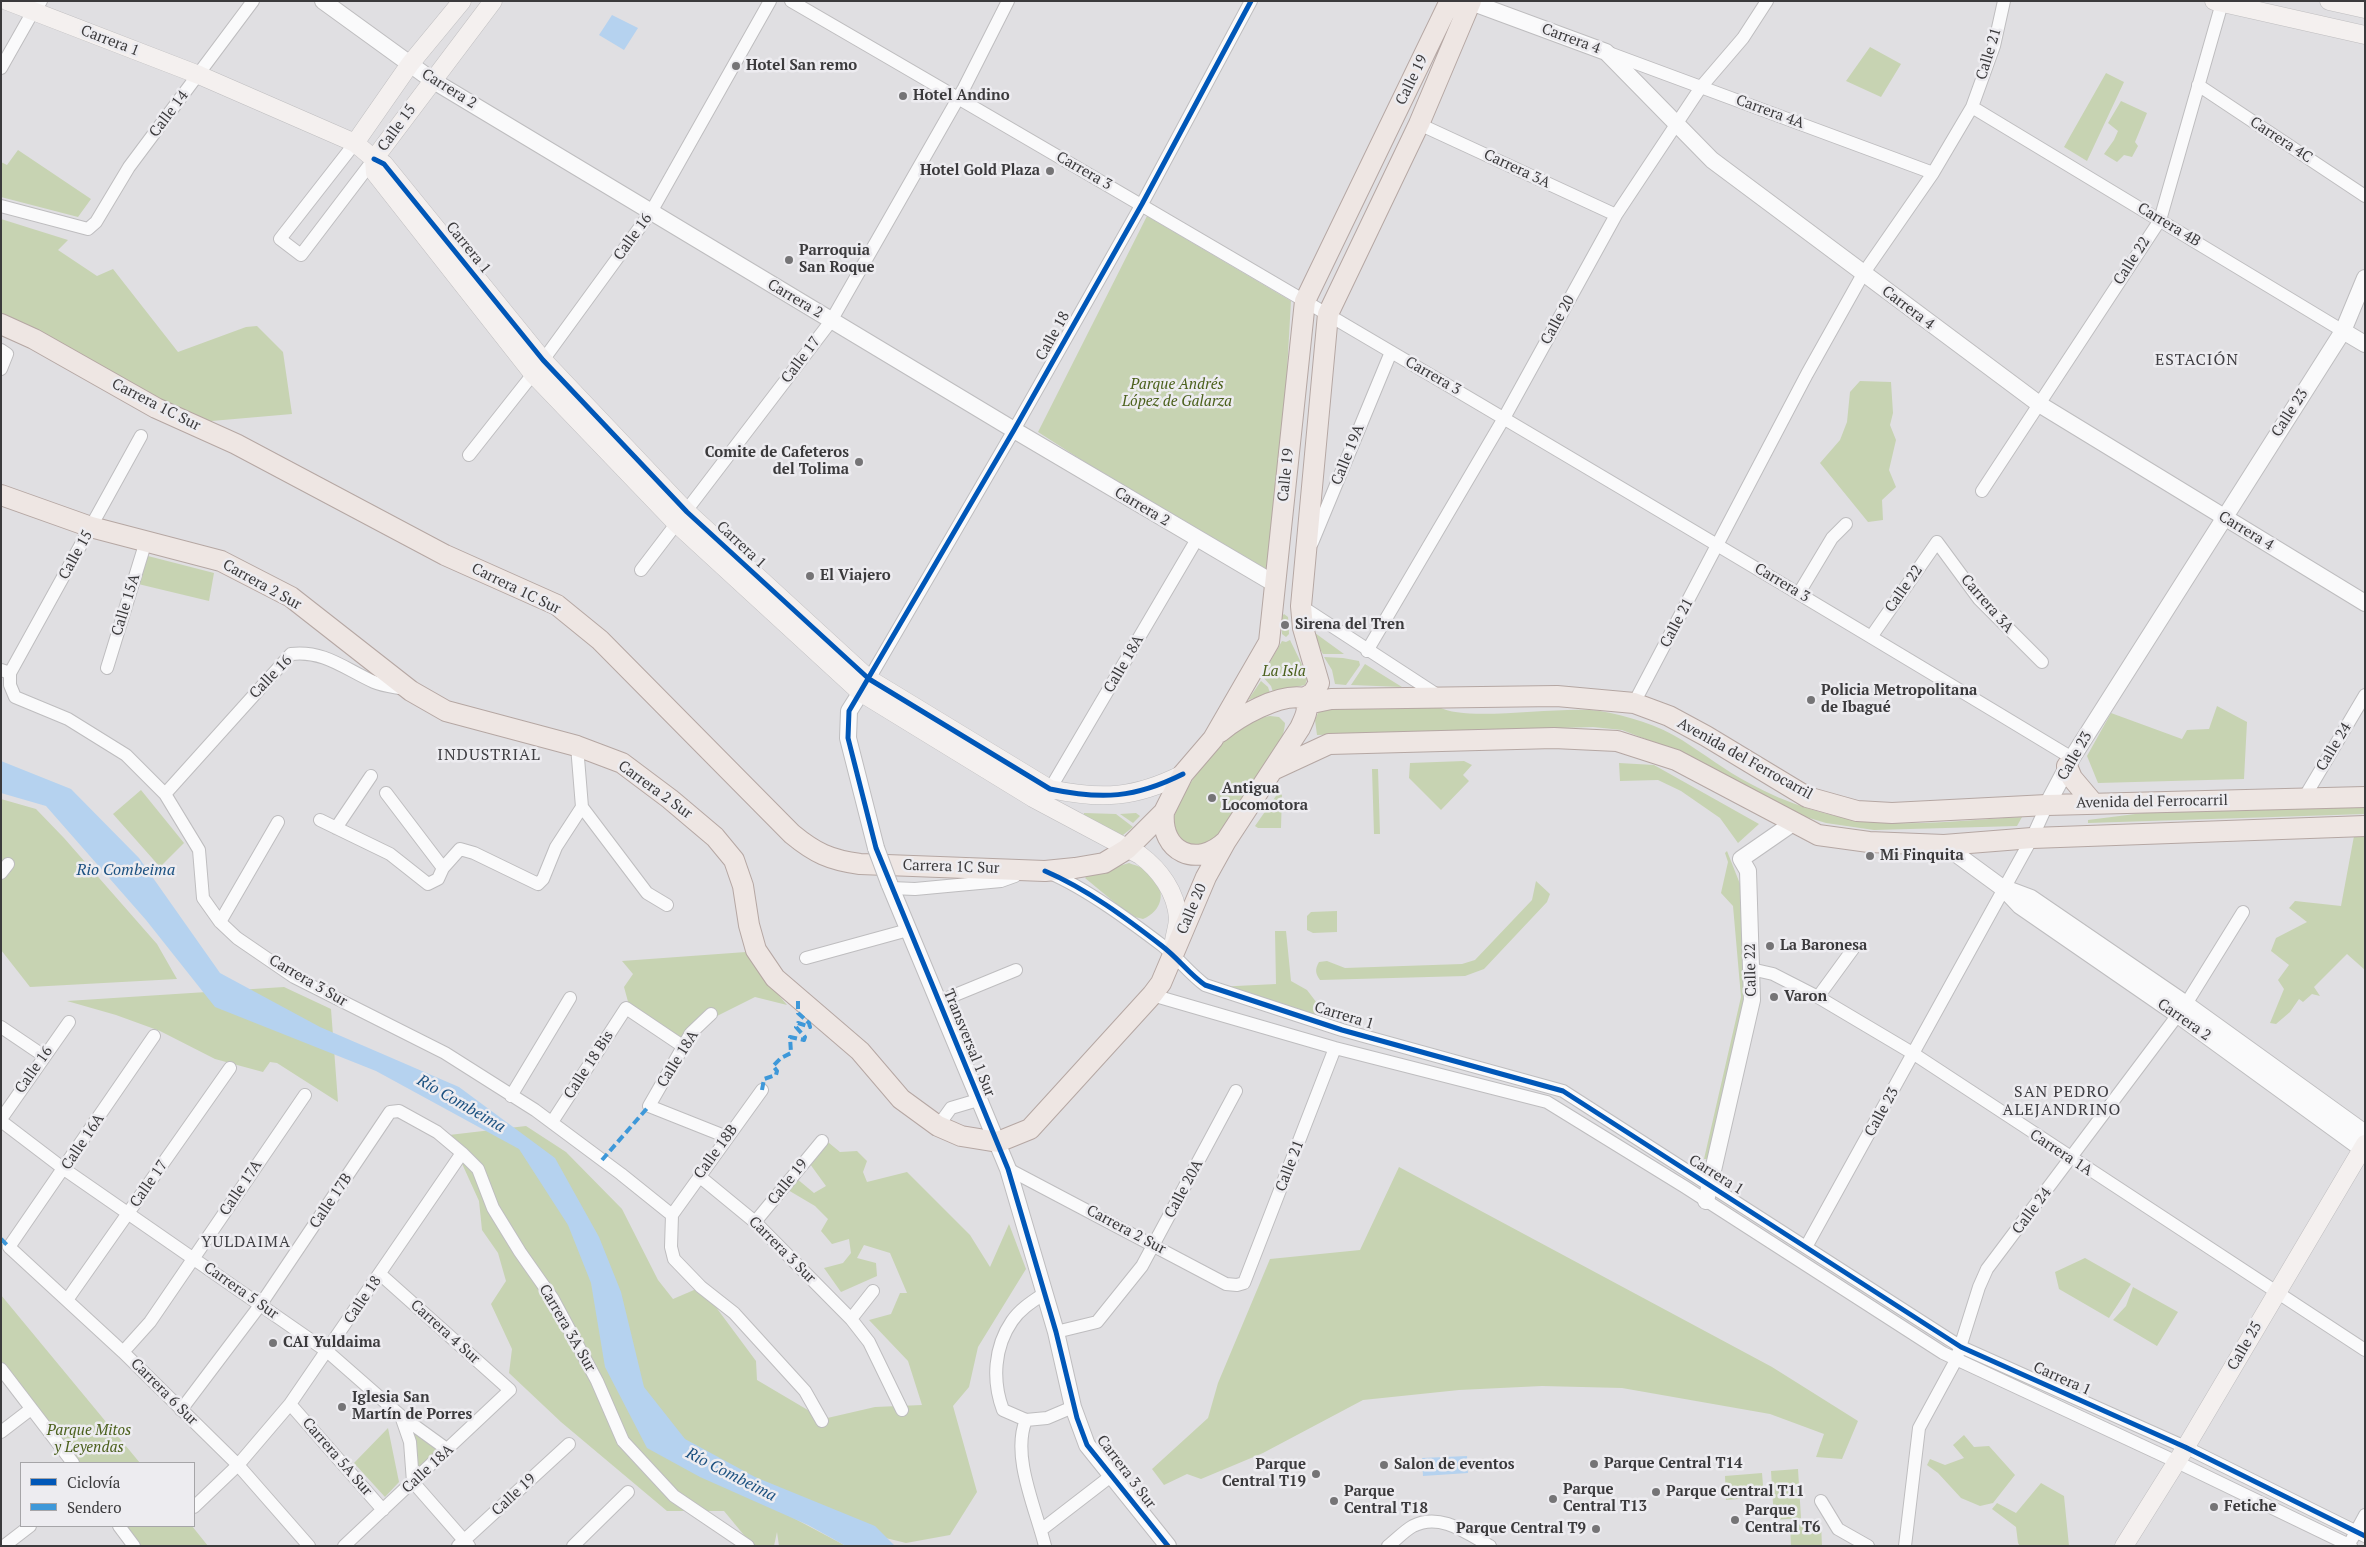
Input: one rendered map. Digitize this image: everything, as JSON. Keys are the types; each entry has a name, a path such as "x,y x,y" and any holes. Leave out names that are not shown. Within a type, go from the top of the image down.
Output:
{"main road":[{"name":"Carrera 1","path":"7,1 37,6 199,75 354,143 374,159 375,173 538,367 681,517 865,686 1033,798 1151,864 1168,886 1178,918 1172,956"},
{"name":"Calle 15","path":"354,143 410,64 462,1"},
{"name":"Calle 15","path":"374,159 493,1"},
{"name":"Calle 19","path":"1045,871 1104,863 1127,849 1164,812 1183,774 1213,739 1269,642 1305,301 1450,1"},
{"path":"2329,1 2365,9"},
{"name":"Calle 19","path":"1331,699 1319,683 1303,628 1301,606 1328,314 1419,124 1470,2"},
{"path":"2218,2 2365,35"},
{"name":"Carrera 1C Sur","path":"1,324 34,339 156,408 236,444 445,555 557,605 600,640 792,834 811,850 836,861 860,864 1045,871"},
{"name":"Carrera 2 Sur","path":"1,495 91,528 221,561 291,598 411,691 446,711 577,746 622,763 670,799 715,837 734,860 743,886 749,925 756,950 775,978 860,1051 901,1099 938,1126 961,1136 998,1142"},
{"path":"1281,522 1290,530 1295,531 1305,527 1308,522"},
{"path":"1275,584 1287,578 1306,559"},
{"path":"1305,707 1319,683"},
{"name":"Carrera 1","path":"865,686 1050,789 1078,795 1105,797 1132,794 1158,786 1183,774"},
{"name":"Avenida del Ferrocarril","path":"1213,739 1230,724 1282,699 1296,696 1305,707 1331,699 1557,696 1634,702 1669,716 1706,736 1807,797 1857,811 1892,813 2047,805 2365,797"},
{"name":"Calle 20","path":"998,1142 1030,1129 1161,983 1206,877 1226,840 1273,770 1305,707"},
{"path":"1273,770 1330,744 1554,738 1617,741 1676,760 1793,824 1818,835 1869,842 1944,845 2032,838 2365,826"},
{"path":"2070,762 2078,786 2094,804"},
{"path":"1164,812 1163,824 1166,835 1173,845 1182,852 1194,855 1206,854 1217,849 1226,840"},
{"name":"Calle 25","path":"2124,1546 2181,1455 2364,1145"}],"street":[{"name":"Calle 14","path":"1,206 88,229 96,222 129,167 253,1"},
{"name":"Carrera 2","path":"323,1 432,80 1197,540 1275,584"},
{"name":"Calle 16","path":"469,455 538,367 651,212 770,1"},
{"name":"Carrera 3","path":"791,1 1142,204 1719,544 2070,762"},
{"name":"Calle 17","path":"641,570 831,321 957,98 1008,1"},
{"name":"Calle 18","path":"865,686 1014,430 1142,204 1251,1"},
{"name":"Calle 20","path":"1367,651 1504,418 1616,215 1701,87 1743,38 1767,1"},
{"name":"Calle 21","path":"1634,702 1807,374 1863,274 1933,172 1972,107 1994,46 2004,1"},
{"name":"Carrera 4","path":"1470,2 1606,52 1712,160 2039,404 2365,603"},
{"name":"Calle 22","path":"1982,491 2160,220 2198,85 2218,2"},
{"path":"1,68 37,6"},
{"name":"Carrera 4A","path":"1606,52 1933,172"},
{"name":"Carrera 4C","path":"2198,85 2365,196"},
{"name":"Carrera 4B","path":"1972,107 2365,344"},
{"name":"Carrera 3A","path":"1419,124 1616,215"},
{"name":"Calle 15","path":"354,143 280,239 301,255 374,159"},
{"name":"Calle 23","path":"1806,1247 2032,838 2070,762 2343,331 2365,278"},
{"path":"1,350 7,354 1,369"},
{"name":"Calle 19A","path":"1306,559 1391,352"},
{"name":"Calle 15","path":"6,672 91,528 141,436"},
{"path":"1799,593 1832,538 1846,524"},
{"name":"Calle 18A","path":"1050,789 1197,540"},
{"name":"Calle 15A","path":"108,668 146,541"},
{"name":"Carrera 3A","path":"1937,542 1980,599 2042,662"},
{"name":"Calle 22","path":"1871,637 1937,542"},
{"path":"1301,606 1441,698"},
{"name":"Calle 16","path":"165,794 291,654 306,652 328,658 376,683 411,691"},
{"name":"Carrera 3 Sur","path":"6,672 16,696 68,719 126,755 165,794 200,850 203,898 220,922 237,938 294,978 445,1053 552,1122 672,1215"},
{"name":"Transversal 1 Sur","path":"865,686 849,711 848,738 876,848 908,930 1008,1169 1056,1332 1073,1407"},
{"name":"Calle 24","path":"2304,798 2365,695"},
{"path":"577,746 582,806 646,893 667,905"},
{"path":"336,828 371,776"},
{"path":"386,793 443,868"},
{"path":"320,820 390,854 428,884 438,879 443,868 460,849 474,853 538,884 543,880 556,846 582,806"},
{"path":"220,922 278,822"},
{"name":"Calle 22","path":"1706,1201 1752,1000 1748,871 1741,859 1793,824"},
{"name":"Carrera 2","path":"1944,845 2004,889 2020,906 2182,1009 2364,1145"},
{"name":"Carrera 1C Sur","path":"890,886 916,889 1001,881 1015,876 1021,870"},
{"name":"Carrera 1","path":"1045,871 1075,884 1163,947 1188,973 1205,985 1342,1030 1563,1091 1961,1347 2181,1455 2350,1546"},
{"name":"Calle 24","path":"1905,1546 1919,1428 1956,1360 1979,1287 1987,1269 2182,1009 2243,912"},
{"path":"806,958 908,930"},
{"path":"1818,996 1852,948"},
{"name":"Carrera 1A","path":"1751,969 1773,974 1818,996 1914,1054 2071,1159 2365,1350"},
{"path":"938,1002 1016,970"},
{"name":"Carrera 1","path":"1152,995 1336,1048 1547,1102 1956,1360 2181,1455 2360,1534"},
{"path":"511,1096 570,998"},
{"name":"Calle 18 Bis","path":"552,1122 626,1008 684,1047"},
{"name":"Calle 18A","path":"712,1014 690,1033 684,1047 649,1106 728,1137"},
{"name":"Calle 16","path":"1,1120 69,1022"},
{"path":"1,1027 44,1056"},
{"name":"Calle 16A","path":"9,1247 154,1036"},
{"name":"Calle 21","path":"1244,1283 1336,1048"},
{"name":"Calle 17","path":"67,1300 230,1068"},
{"name":"Calle 18B","path":"672,1215 762,1090"},
{"name":"Calle 20A","path":"1056,1332 1097,1322 1142,1266 1236,1091"},
{"name":"Calle 17A","path":"123,1352 150,1322 305,1095"},
{"path":"938,1126 951,1108 978,1100"},
{"name":"Carrera 3A Sur","path":"390,1112 399,1111 437,1132 478,1169 493,1208 520,1252 553,1299 597,1381 623,1441 674,1496 748,1546"},
{"name":"Calle 17B","path":"181,1410 261,1304 390,1112"},
{"name":"Carrera 5 Sur","path":"1,1120 64,1169 328,1352 400,1416 448,1450"},
{"name":"Calle 19","path":"755,1222 822,1141"},
{"name":"Calle 18","path":"195,1505 238,1465 290,1404 328,1352 462,1153"},
{"name":"Carrera 2 Sur","path":"1008,1169 1226,1284 1237,1286 1244,1283"},
{"name":"Carrera 3 Sur","path":"699,1176 755,1222 851,1319 869,1342 902,1410"},
{"path":"672,1215 671,1248 674,1259 702,1287 741,1320 805,1391 822,1421"},
{"name":"Carrera 6 Sur","path":"9,1247 123,1352 238,1465 309,1546"},
{"name":"Carrera 4 Sur","path":"380,1274 510,1390"},
{"path":"851,1319 872,1292"},
{"path":"1045,1293 1026,1306 1012,1321 1001,1344 995,1373 996,1393 1003,1410 1026,1420 1047,1418 1073,1407"},
{"path":"1,1370 72,1462"},
{"name":"Calle 18A","path":"344,1546 510,1390"},
{"name":"Carrera 5A Sur","path":"290,1404 383,1510"},
{"name":"Carrera 3 Sur","path":"1073,1407 1087,1445 1168,1546"},
{"path":"1,1432 31,1409"},
{"name":"Carrera 5 Sur","path":"400,1416 410,1442 413,1482"},
{"path":"1026,1420 1021,1432 1021,1456 1045,1546"},
{"name":"Calle 19","path":"464,1544 569,1444"},
{"path":"1041,1530 1111,1476"},
{"path":"413,1482 464,1544"},
{"path":"573,1546 628,1492"},
{"path":"1821,1501 1838,1529 1868,1546"},
{"path":"2350,1546 2360,1534 2365,1515"},
{"path":"1388,1546 1413,1526 1428,1521 1448,1523 1490,1546"},
{"path":"4,1546 29,1527"},
{"path":"120,1527 134,1546"}],"green space":[{"path":"1870,47 1901,64 1881,97 1846,81"},
{"path":"2106,73 2124,82 2087,161 2064,147"},
{"path":"2121,101 2147,113 2135,142 2138,146 2132,157 2124,155 2117,162 2104,154 2118,131 2108,123"},
{"path":"18,150 91,199 78,217 1,197 1,162 7,165"},
{"name":"Parque Andrés López de Galarza","path":"1147,216 1291,301 1283,441 1266,570 1203,538 1038,432"},
{"path":"1,219 68,240 58,250 97,276 113,269 178,352 246,327 257,326 283,352 292,414 200,422 1,315"},
{"path":"1860,381 1891,382 1893,413 1890,425 1896,440 1889,470 1896,487 1882,500 1883,520 1868,522 1820,463 1840,440 1847,422 1850,392"},
{"path":"144,555 214,573 209,601 134,583"},
{"path":"1284,614 1288,617 1289,634 1286,637 1282,634 1281,617"},
{"path":"1315,633 1344,654 1323,654 1318,646"},
{"name":"La Isla","path":"1290,640 1308,677 1305,685 1273,692 1271,686 1262,676 1282,641"},
{"path":"1324,657 1359,661 1360,665 1346,685 1335,684 1332,670"},
{"path":"1365,664 1402,687 1351,685"},
{"path":"1261,681 1268,687 1270,693 1248,700"},
{"path":"2217,706 2247,722 2244,779 2098,783 2087,756 2111,713 2182,739 2187,730 2209,729"},
{"path":"1439,707 1452,712 1470,714 1583,710 1600,711 1632,718 1673,735 1764,791 1794,804 1842,817 1875,822 1911,823 2022,817 2017,826 1874,830 1826,823 1786,811 1679,752 1622,730 1593,727 1317,735 1315,720 1320,708"},
{"path":"1270,716 1279,717 1285,723 1276,753 1256,786 1212,844 1192,844 1179,839 1174,831 1177,808 1216,745 1223,738 1250,722"},
{"path":"1464,761 1472,765 1463,775 1469,781 1441,810 1409,778 1410,763"},
{"path":"1619,763 1654,765 1759,824 1738,843 1720,818 1681,791 1658,780 1620,781"},
{"path":"1372,769 1378,769 1380,834 1374,834"},
{"path":"141,790 184,843 160,867 113,814"},
{"path":"1278,793 1282,795 1281,828 1258,828 1255,826"},
{"path":"1,799 36,809 157,944 177,979 30,987 1,950"},
{"path":"2365,805 2365,814 2088,823 2088,820 2143,813"},
{"path":"1084,813 1116,814 1133,827 1123,835 1118,835 1083,817"},
{"path":"1136,813 1140,816 1133,823 1120,814"},
{"path":"2365,834 2365,970 2347,954 2314,987 2320,996 2312,994 2303,1002 2299,999 2290,1012 2276,1024 2270,1023 2284,989 2278,980 2289,965 2271,951 2276,938 2307,922 2289,908 2295,901 2341,906 2354,836"},
{"path":"1727,851 1740,884 1743,902 1745,998 1710,1159 1704,1159 1741,997 1733,906 1721,893 1728,862 1725,853"},
{"path":"1129,863 1152,874 1158,882 1160,889 1161,895 1158,906 1149,916 1143,919 1131,916 1085,878 1088,875"},
{"path":"1536,881 1550,894 1547,902 1484,969 1465,976 1320,980 1316,973 1319,962 1327,961 1345,968 1462,964 1475,960 1532,900"},
{"path":"1337,911 1337,932 1313,933 1307,930 1307,916 1311,912"},
{"path":"1275,931 1286,931 1291,981 1307,990 1320,1007 1317,1019 1216,987 1276,984"},
{"path":"746,952 787,1005 755,997 715,1017 682,1041 630,1009 624,987 633,974 622,961"},
{"path":"284,987 331,1009 338,1102 277,1063 270,1062 263,1072 215,1059 160,1031 116,1015 67,1001"},
{"path":"526,1126 566,1152 622,1209 658,1280 673,1299 701,1287 756,1361 757,1380 823,1419 875,1407 922,1405 908,1361 869,1320 891,1314 900,1293 907,1293 890,1253 864,1245 857,1258 876,1263 877,1276 841,1292 824,1268 843,1263 851,1253 849,1239 832,1244 821,1231 828,1219 815,1206 788,1190 796,1178 814,1193 826,1186 810,1164 823,1138 840,1152 857,1151 867,1161 863,1172 867,1182 907,1172 970,1235 990,1267 1009,1224 1026,1269 978,1347 969,1387 953,1406 977,1492 950,1535 906,1543 784,1513 846,1546 779,1546 777,1532 774,1546 753,1546 724,1511 667,1511 561,1422 509,1373 512,1349 491,1304 506,1281 498,1253 482,1230 479,1201 449,1135"},
{"path":"1399,1167 1772,1367 1858,1421 1842,1459 1816,1457 1824,1434 1770,1414 1622,1388 1542,1386 1459,1390 1363,1400 1263,1453 1201,1479 1187,1474 1164,1485 1152,1469 1208,1418 1218,1383 1270,1259 1360,1250"},
{"path":"2085,1258 2131,1284 2109,1318 2059,1289 2055,1272"},
{"path":"2133,1287 2178,1312 2157,1346 2113,1320 2126,1306"},
{"name":"Parque Mitos y Leyendas","path":"1,1295 139,1462 76,1462 1,1361"},
{"path":"406,1423 439,1447 418,1471"},
{"path":"388,1428 399,1482 385,1497 354,1463"},
{"path":"1964,1435 1974,1447 1989,1446 2015,1475 1993,1503 1980,1506 1961,1498 1938,1473 1927,1465 1930,1459 1945,1465 1964,1458 1953,1445"},
{"path":"1798,1469 1801,1518 1774,1520 1771,1471"},
{"path":"1762,1473 1764,1497 1726,1500 1725,1476"},
{"path":"2041,1483 2064,1496 2069,1546 2020,1546 2016,1527 1992,1509 1997,1503 2016,1513"},
{"path":"1821,1524 1822,1546 1791,1546 1790,1525"},
{"path":"126,1527 193,1527 208,1546 141,1546"}],"water":[{"path":"612,15 638,28 624,50 599,35"},
{"name":"Rio Combeima","path":"1,761 71,789 139,858 220,973 320,1027 459,1087 555,1158 599,1237 621,1292 644,1387 685,1439 755,1477 875,1526 895,1546 846,1546 808,1525 700,1477 647,1448 605,1367 591,1283 568,1225 519,1149 376,1071 215,1007 146,920 46,806 1,793"},
{"path":"1467,1456 1468,1473 1423,1476 1422,1458"}],"marked path":[{"path":"762,1090 764,1079 776,1075 777,1071 773,1066 781,1058 791,1053 790,1037 804,1040 805,1037 796,1027 798,1023 810,1027 809,1023 798,1013 798,997"},
{"path":"602,1160 649,1106"},
{"path":"1,1239 9,1247"}],"cycle path":[{"path":"1168,1546 1087,1445 1077,1418 1056,1332 1008,1169 876,848 848,738 849,711 1014,430 1142,204 1251,1"},
{"path":"374,159 384,164 543,360 687,512 869,679 1050,789 1086,795 1118,795 1149,788 1183,774"},
{"path":"1045,871 1076,886 1120,915 1168,951 1205,985 1342,1030 1563,1091 1961,1347 2185,1447 2365,1536"}],"place":[{"name":"Hotel San remo","path":"736,66"},
{"name":"Hotel Andino","path":"903,96"},
{"name":"Hotel Gold Plaza","path":"1050,171"},
{"name":"Parroquia San Roque","path":"789,260"},
{"name":"Comite de Cafeteros del Tolima","path":"859,462"},
{"name":"El Viajero","path":"810,576"},
{"name":"Sirena del Tren","path":"1285,625"},
{"name":"Policia Metropolitana de Ibagué","path":"1811,700"},
{"name":"Antigua Locomotora","path":"1212,798"},
{"name":"Mi Finquita","path":"1870,856"},
{"name":"La Baronesa","path":"1770,946"},
{"name":"Varon","path":"1774,997"},
{"name":"CAI Yuldaima","path":"273,1343"},
{"name":"Iglesia San Martín de Porres","path":"342,1407"},
{"name":"Parque Central T14","path":"1594,1464"},
{"name":"Salon de eventos","path":"1384,1465"},
{"name":"Parque Central T19","path":"1316,1474"},
{"name":"Parque Central T11","path":"1656,1492"},
{"name":"Parque Central T13","path":"1553,1499"},
{"name":"Parque Central T18","path":"1334,1501"},
{"name":"Fetiche","path":"2214,1507"},
{"name":"Parque Central T6","path":"1735,1520"},
{"name":"Parque Central T9","path":"1596,1529"}],"district":[{"name":"ESTACIÓN","path":"2197,360"},
{"name":"INDUSTRIAL","path":"489,755"},
{"name":"SAN PEDRO ALEJANDRINO","path":"2062,1101"},
{"name":"YULDAIMA","path":"246,1242"}],"water label":[{"name":"Río Combeima","path":"461,1104"},
{"name":"Río Combeima","path":"731,1475"}]}
